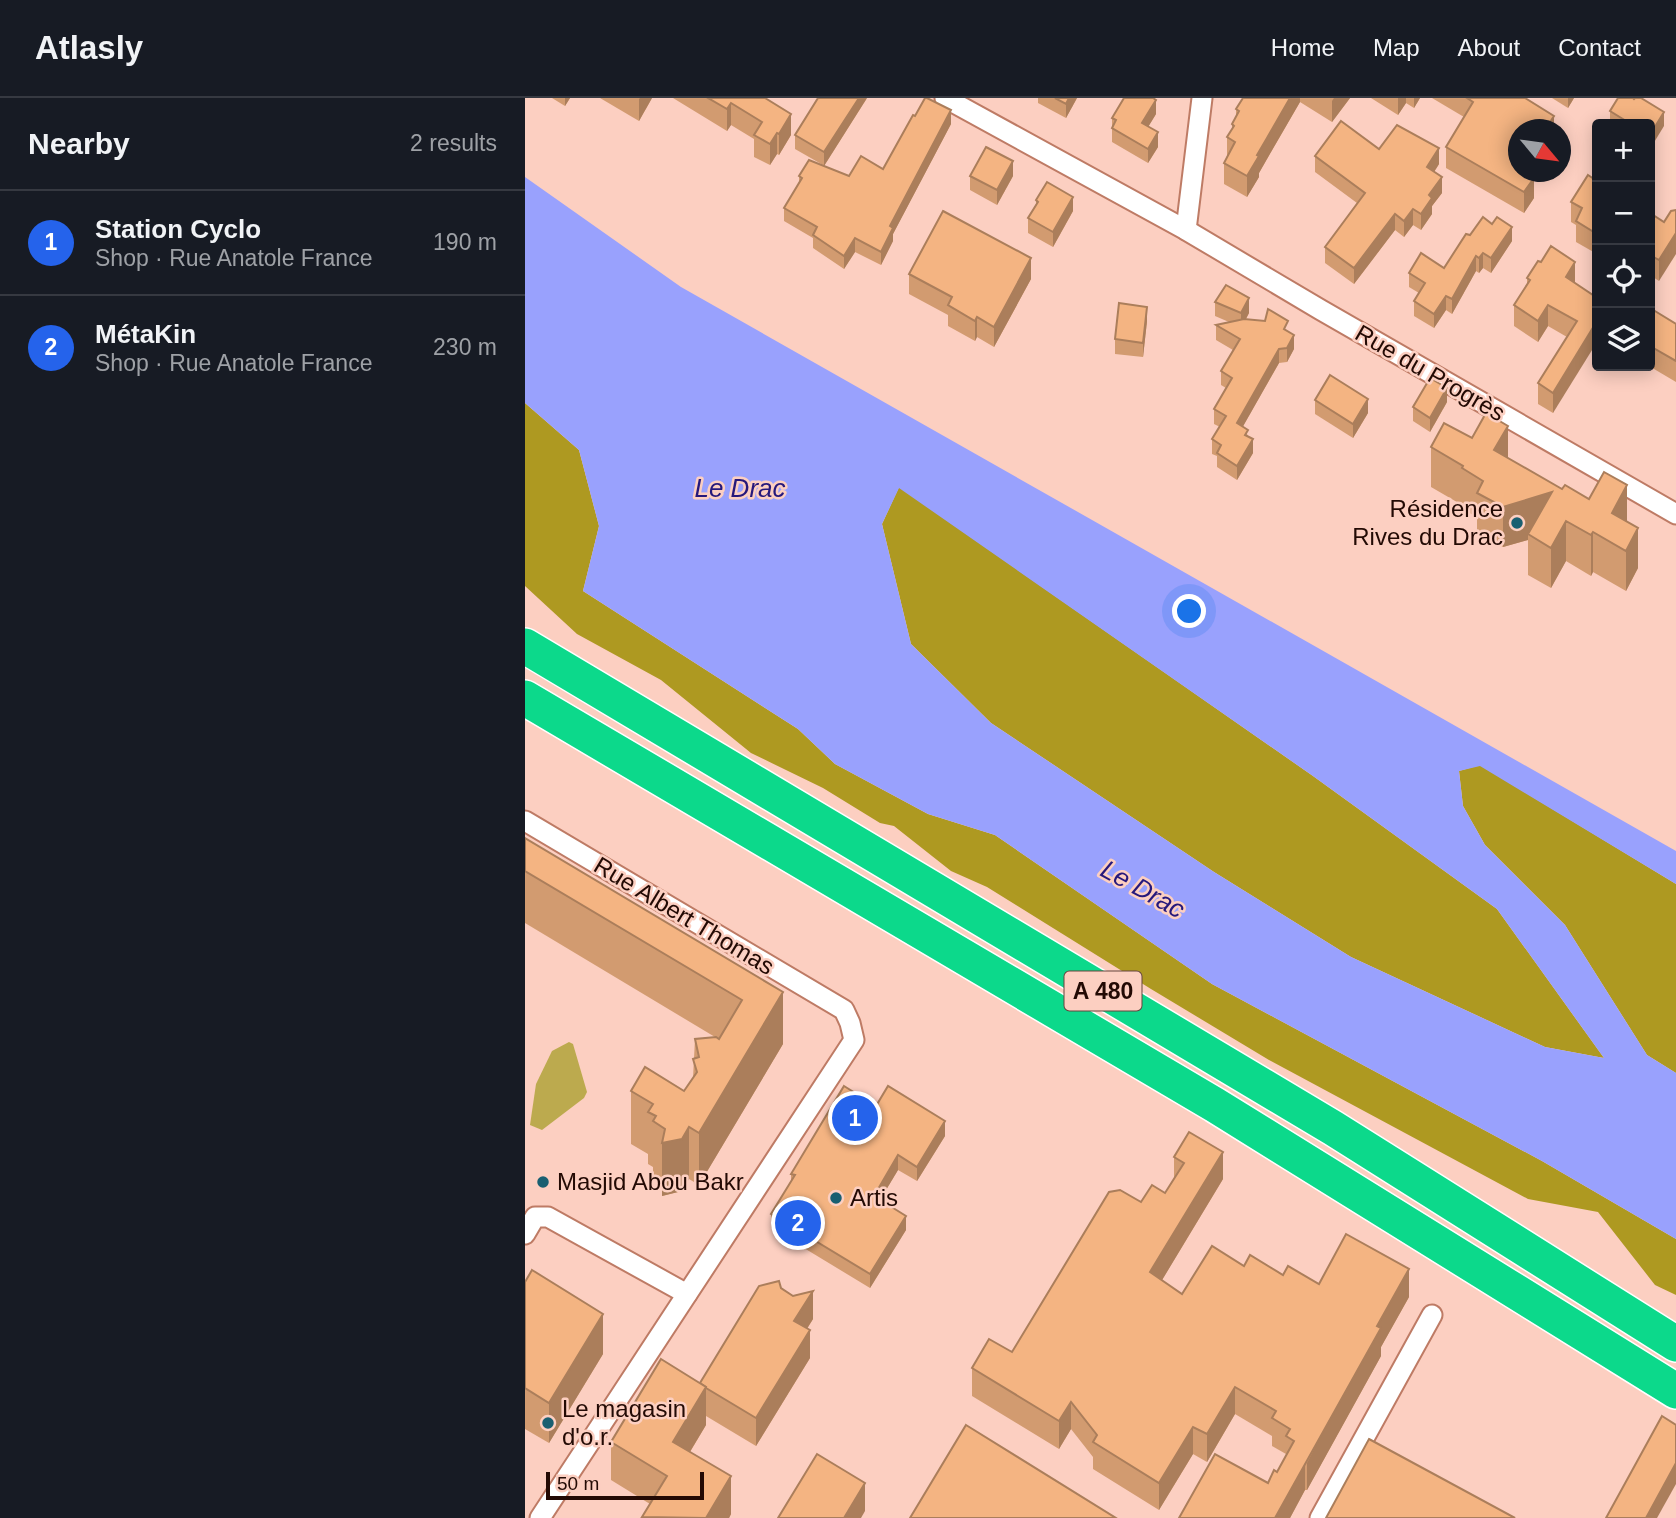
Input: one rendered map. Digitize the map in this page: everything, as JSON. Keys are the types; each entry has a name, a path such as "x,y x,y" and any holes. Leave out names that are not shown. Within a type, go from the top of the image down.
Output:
{"highway":[{"name":"A 480","path":"525,646 1333,1128 1676,1345"},
{"name":"A 480","path":"525,698 1215,1105 1676,1391"}],"street":[{"name":"Rue du Progrès","path":"945,98 1186,230 1676,514"},
{"path":"1186,230 1202,98"},
{"name":"Rue Albert Thomas","path":"525,821 844,1010 850,1023 854,1040 687,1294"},
{"path":"525,1234 535,1217 548,1217 687,1294 540,1518"},
{"path":"1319,1518 1432,1315"}],"shaded area":[{"path":"525,403 579,450 599,526 583,591 798,729 835,764 928,814 995,835 1212,984 1542,1161 1676,1239 1676,1295 1655,1285 1598,1212 1528,1199 1269,1060 987,887 951,871 894,826 880,823 823,788 751,753 661,680 577,634 525,586"},
{"path":"899,487 1313,776 1497,909 1604,1058 1545,1047 1351,957 1214,872 991,723 911,644 882,524"},
{"path":"1480,765 1676,884 1676,1073 1647,1055 1565,925 1485,845 1463,806 1459,771"},
{"path":"569,1042 573,1044 587,1092 584,1098 542,1130 530,1125 536,1084 552,1051"}],"water":[{"name":"Le Drac","path":"525,177 681,287 1676,851 1676,884 1480,766 1459,771 1463,806 1485,845 1565,925 1647,1055 1676,1073 1676,1239 1542,1161 1212,984 995,835 928,814 835,764 798,729 583,591 599,526 579,450 525,403","holes":["899,488 1313,776 1497,909 1604,1058 1545,1047 1351,957 1214,872 991,723 911,644 882,524"]}],"building":[{"path":"708,98 765,98 791,114 770,144 754,135 762,122 731,103 727,109"},
{"path":"818,98 859,98 824,152 795,135"},
{"path":"925,98 951,110 890,226 893,228 881,252 855,238 844,256 813,235 817,227 784,208 802,178 799,176 809,160 849,176 861,156 883,169"},
{"path":"1055,98 1069,98 1066,104"},
{"path":"1124,98 1156,100 1142,123 1158,132 1148,149 1112,128 1116,120 1112,118"},
{"path":"1243,98 1290,98 1247,176 1224,163 1235,142 1227,137 1239,111 1236,109"},
{"path":"1467,98 1525,98 1554,116 1552,119 1508,119 1508,182 1531,182 1524,192 1446,147 1473,102"},
{"path":"1618,98 1641,98 1664,112 1655,127 1655,119 1623,119 1610,111"},
{"path":"1341,121 1379,149 1397,125 1439,148 1427,167 1442,177 1429,195 1432,198 1421,214 1413,209 1404,221 1395,214 1354,268 1325,247 1365,193 1315,156"},
{"path":"986,147 1013,161 997,190 970,176"},
{"path":"1588,175 1592,178 1592,231 1576,221 1582,208 1571,202"},
{"path":"1047,182 1073,197 1053,232 1028,218"},
{"path":"1676,210 1676,233 1659,260 1655,258 1655,216 1664,222 1671,211"},
{"path":"943,211 1031,258 994,327 977,317 975,321 948,305 952,297 909,274"},
{"path":"1483,217 1492,224 1497,217 1512,227 1491,258 1483,253 1479,258 1476,256 1452,299 1446,296 1434,314 1414,301 1425,283 1409,273 1421,253 1444,268 1466,234 1470,235"},
{"path":"1551,246 1575,262 1566,277 1592,294 1592,329 1553,393 1538,383 1577,321 1548,305 1538,321 1514,305 1530,280 1527,278 1538,261 1541,262"},
{"path":"1226,285 1249,298 1241,313 1215,302"},
{"path":"1119,303 1147,307 1143,343 1115,339"},
{"path":"1268,309 1288,321 1284,329 1294,335 1287,348 1279,349 1237,423 1248,430 1245,435 1253,439 1237,466 1217,453 1221,445 1212,439 1226,416 1214,409 1232,378 1221,371 1240,339 1216,325 1244,319 1265,321"},
{"path":"1655,311 1676,324 1676,361 1655,349"},
{"path":"1330,375 1368,399 1353,424 1315,400"},
{"path":"1430,378 1447,388 1430,418 1413,407"},
{"path":"1486,413 1508,426 1494,450 1562,489 1565,485 1589,499 1604,472 1627,485 1612,513 1638,528 1626,551 1593,532 1591,535 1566,521 1551,548 1528,534 1552,492 1503,507 1477,493 1483,481 1431,447 1444,423 1472,438"},
{"path":"525,838 783,992 699,1133 689,1127 682,1139 662,1143 665,1129 653,1121 656,1116 648,1112 653,1104 631,1091 645,1067 684,1091 697,1072 693,1059 699,1057 695,1039 719,1039 742,1000 525,871"},
{"name":"Artis","path":"844,1086 876,1106 888,1086 945,1121 917,1167 898,1155 877,1191 885,1196 882,1201 906,1216 870,1274 771,1214 795,1175 791,1174"},
{"path":"1189,1132 1223,1152 1150,1272 1182,1294 1212,1246 1244,1266 1250,1255 1283,1275 1288,1266 1319,1284 1346,1234 1409,1269 1377,1326 1381,1328 1275,1518 1179,1518 1215,1454 1268,1483 1294,1441 1286,1436 1290,1429 1272,1418 1276,1411 1235,1387 1207,1434 1193,1427 1159,1483 1093,1442 1097,1435 1071,1402 1059,1421 972,1368 989,1339 1012,1352 1109,1192 1120,1190 1141,1202 1152,1185 1165,1193 1184,1163 1174,1157"},
{"path":"532,1270 603,1314 549,1403 525,1388 525,1282"},
{"path":"779,1281 781,1288 793,1296 813,1291 794,1321 810,1330 756,1418 700,1383 759,1286"},
{"path":"661,1359 706,1387 673,1442 731,1476 706,1518 642,1517 667,1476 611,1442"},
{"path":"1662,1416 1676,1425 1676,1463 1646,1518 1606,1518"},
{"path":"966,1425 1116,1518 910,1518"},
{"path":"1369,1439 1515,1518 1326,1518"},
{"path":"817,1454 865,1483 844,1518 778,1518"}],"place":[{"name":"Résidence Rives du Drac","path":"1517,523"},
{"name":"Station Cyclo","path":"855,1118"},
{"name":"Masjid Abou Bakr","path":"543,1182"},
{"name":"Artis","path":"836,1198"},
{"name":"MétaKin","path":"798,1223"},
{"name":"Le magasin d'o.r.","path":"548,1423"}]}
